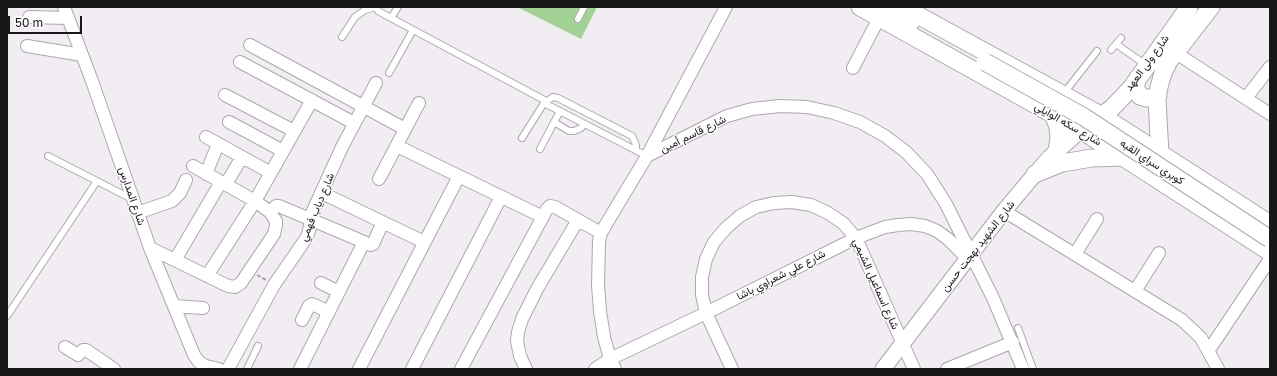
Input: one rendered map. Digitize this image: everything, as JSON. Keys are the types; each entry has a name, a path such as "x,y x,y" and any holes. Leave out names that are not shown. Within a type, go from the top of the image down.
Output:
{"main road":[{"name":"شارع سكه الوايلي","path":"860,7 882,12 1054,116 1081,130 1270,252"},
{"name":"شارع سكه الوايلي","path":"903,7 1102,116 1270,224"},
{"name":"شارع ولى العهد","path":"1081,130 1102,116 1132,87 1189,7"},
{"name":"شارع ولى العهد","path":"1160,154 1158,95 1163,73 1169,61 1211,7"},
{"name":"كوبري سراي القبه","path":"882,12 984,62 1084,117 1270,239"},
{"path":"1143,72 1136,84 1136,90 1140,96 1146,98 1152,98 1158,95"},
{"path":"1054,116 1058,127 1059,139 1057,150"},
{"path":"1035,174 1062,163 1092,158 1122,157"}],"street":[{"path":"647,156 726,7"},
{"path":"29,17 66,12"},
{"name":"شارع المدارس","path":"66,12 134,199 137,213 197,366 206,366 219,369"},
{"path":"853,68 882,12"},
{"path":"27,46 82,55"},
{"path":"250,46 405,129"},
{"path":"1176,53 1270,114"},
{"path":"240,62 354,124"},
{"path":"1246,98 1270,67"},
{"name":"شارع دياب فهمي","path":"228,369 274,285 307,237 312,213 342,147 376,83"},
{"path":"324,107 333,90"},
{"path":"225,95 294,131"},
{"path":"207,276 255,201 312,100"},
{"path":"379,179 419,103"},
{"name":"شارع قاسم أمين","path":"612,364 604,337 598,285 598,261 601,233 647,156 727,116 752,109 780,106 807,107 834,113 860,122 885,136 906,152 927,174 942,198 969,256 993,298 1024,364"},
{"path":"229,122 283,151"},
{"name":"شارع الشهيد بهجت حسن","path":"883,369 1004,211 1057,150 1081,130"},
{"path":"206,137 271,173"},
{"path":"206,174 218,144"},
{"path":"397,146 543,217"},
{"path":"175,260 242,157"},
{"path":"193,166 255,201 273,216"},
{"path":"359,369 459,176"},
{"path":"137,213 172,201 180,193 186,180"},
{"path":"322,193 424,242"},
{"path":"412,369 501,197"},
{"name":"شارع اسماعيل الشيمي","path":"732,369 706,313 702,295 702,277 706,259 714,242 726,228 740,216 756,207 786,202 811,206 828,213 843,223 856,238 914,369"},
{"path":"150,248 231,288 238,286 241,283 274,234 276,226 273,216 276,206 311,219 370,245 373,244 383,222"},
{"path":"461,369 550,206 556,207 601,233"},
{"path":"1004,211 1182,320 1201,338 1218,369"},
{"path":"1075,254 1097,219"},
{"path":"526,369 520,356 517,341 522,319 537,289 578,220"},
{"name":"شارع علي شعراوي باشا","path":"595,369 612,364 706,313 856,238 885,227 911,224 925,226 937,231 969,256"},
{"path":"300,369 364,242"},
{"path":"1135,291 1159,253"},
{"path":"1208,350 1270,259"},
{"path":"321,283 339,292"},
{"path":"302,320 309,306 312,304 329,312"},
{"path":"174,306 203,308"},
{"path":"947,369 1013,342"},
{"path":"65,347 78,355 83,350 86,350 114,369"}],"lane":[{"path":"342,37 355,17 364,10 376,7 378,12 584,124 647,156"},
{"path":"391,18 398,7"},
{"path":"578,19 584,7"},
{"path":"389,73 413,30"},
{"path":"1111,50 1121,38"},
{"path":"1116,44 1143,72"},
{"path":"1063,95 1097,51"},
{"path":"522,138 545,102 553,97 558,98 632,136 636,145 636,150"},
{"path":"540,149 560,111"},
{"path":"554,122 569,131 574,131 581,128 584,124"},
{"path":"48,156 134,199"},
{"path":"7,316 97,181"},
{"path":"1018,328 1024,364 1033,369"},
{"path":"247,369 258,346"}],"path":[{"path":"249,271 274,285"}],"green space":[{"path":"517,7 597,7 581,39"}]}
